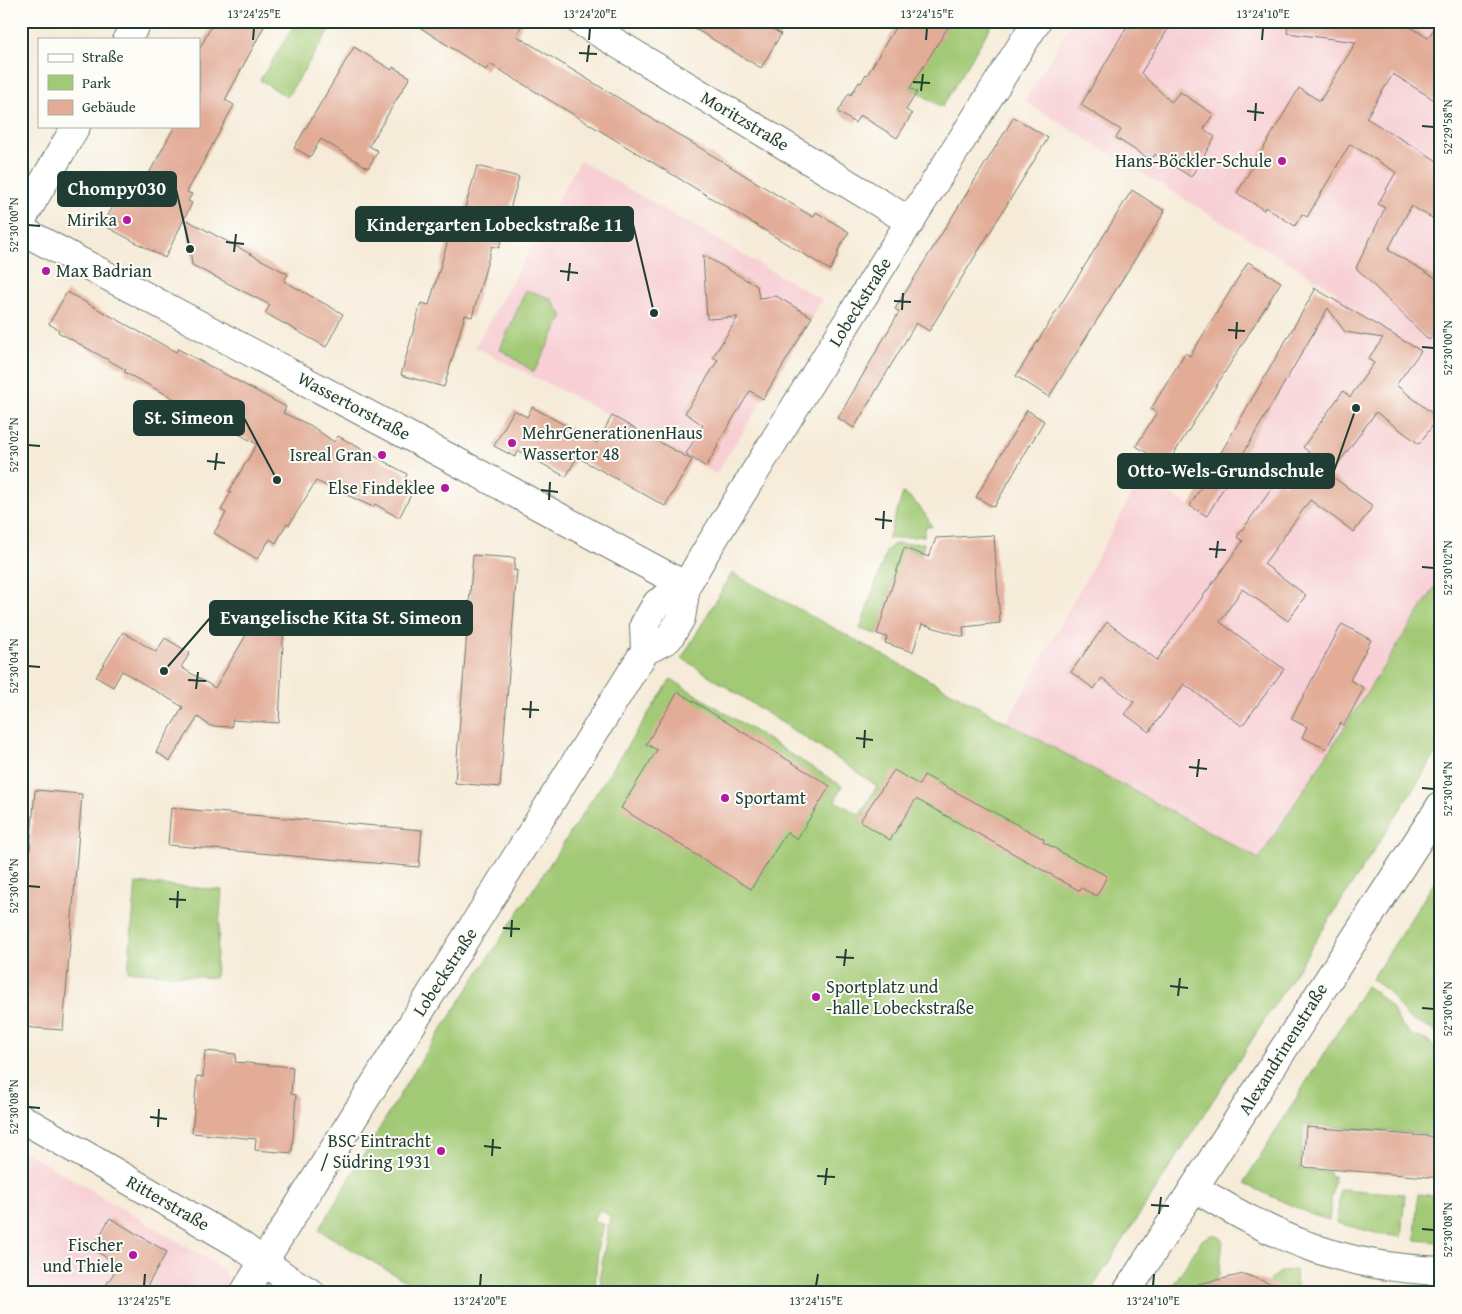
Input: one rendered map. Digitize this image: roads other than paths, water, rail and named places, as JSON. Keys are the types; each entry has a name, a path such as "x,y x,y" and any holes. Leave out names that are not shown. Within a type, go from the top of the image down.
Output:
{"street":[{"path":"129,38 138,21"},
{"name":"Moritzstraße","path":"580,21 910,222"},
{"name":"Lobeckstraße","path":"244,1293 457,954 644,651 668,639 671,635 681,618 686,586 910,222 1037,21"},
{"path":"21,221 75,128"},
{"name":"Wassertorstraße","path":"21,230 446,455 686,586"},
{"name":"Alexandrinenstraße","path":"1126,1293 1441,805"},
{"name":"Ritterstraße","path":"21,1118 239,1244 311,1293"},
{"path":"1194,1188 1242,1216 1307,1246 1380,1265 1441,1270"}],"place":[{"name":"Hans-Böckler-Schule","path":"1282,161"},
{"name":"Mirika","path":"127,220"},
{"name":"Chompy030","path":"190,249"},
{"name":"Max Badrian","path":"46,271"},
{"name":"Kindergarten Lobeckstraße 11","path":"654,313"},
{"name":"Otto-Wels-Grundschule","path":"1356,408"},
{"name":"MehrGenerationenHaus Wassertor 48","path":"512,443"},
{"name":"Isreal Gran","path":"382,455"},
{"name":"St. Simeon","path":"277,480"},
{"name":"Else Findeklee","path":"445,488"},
{"name":"Evangelische Kita St. Simeon","path":"164,671"},
{"name":"Sportamt","path":"725,798"},
{"name":"Sportplatz und -halle Lobeckstraße","path":"816,997"},
{"name":"BSC Eintracht / Südring 1931","path":"441,1151"},
{"name":"Fischer und Thiele","path":"133,1255"}]}
